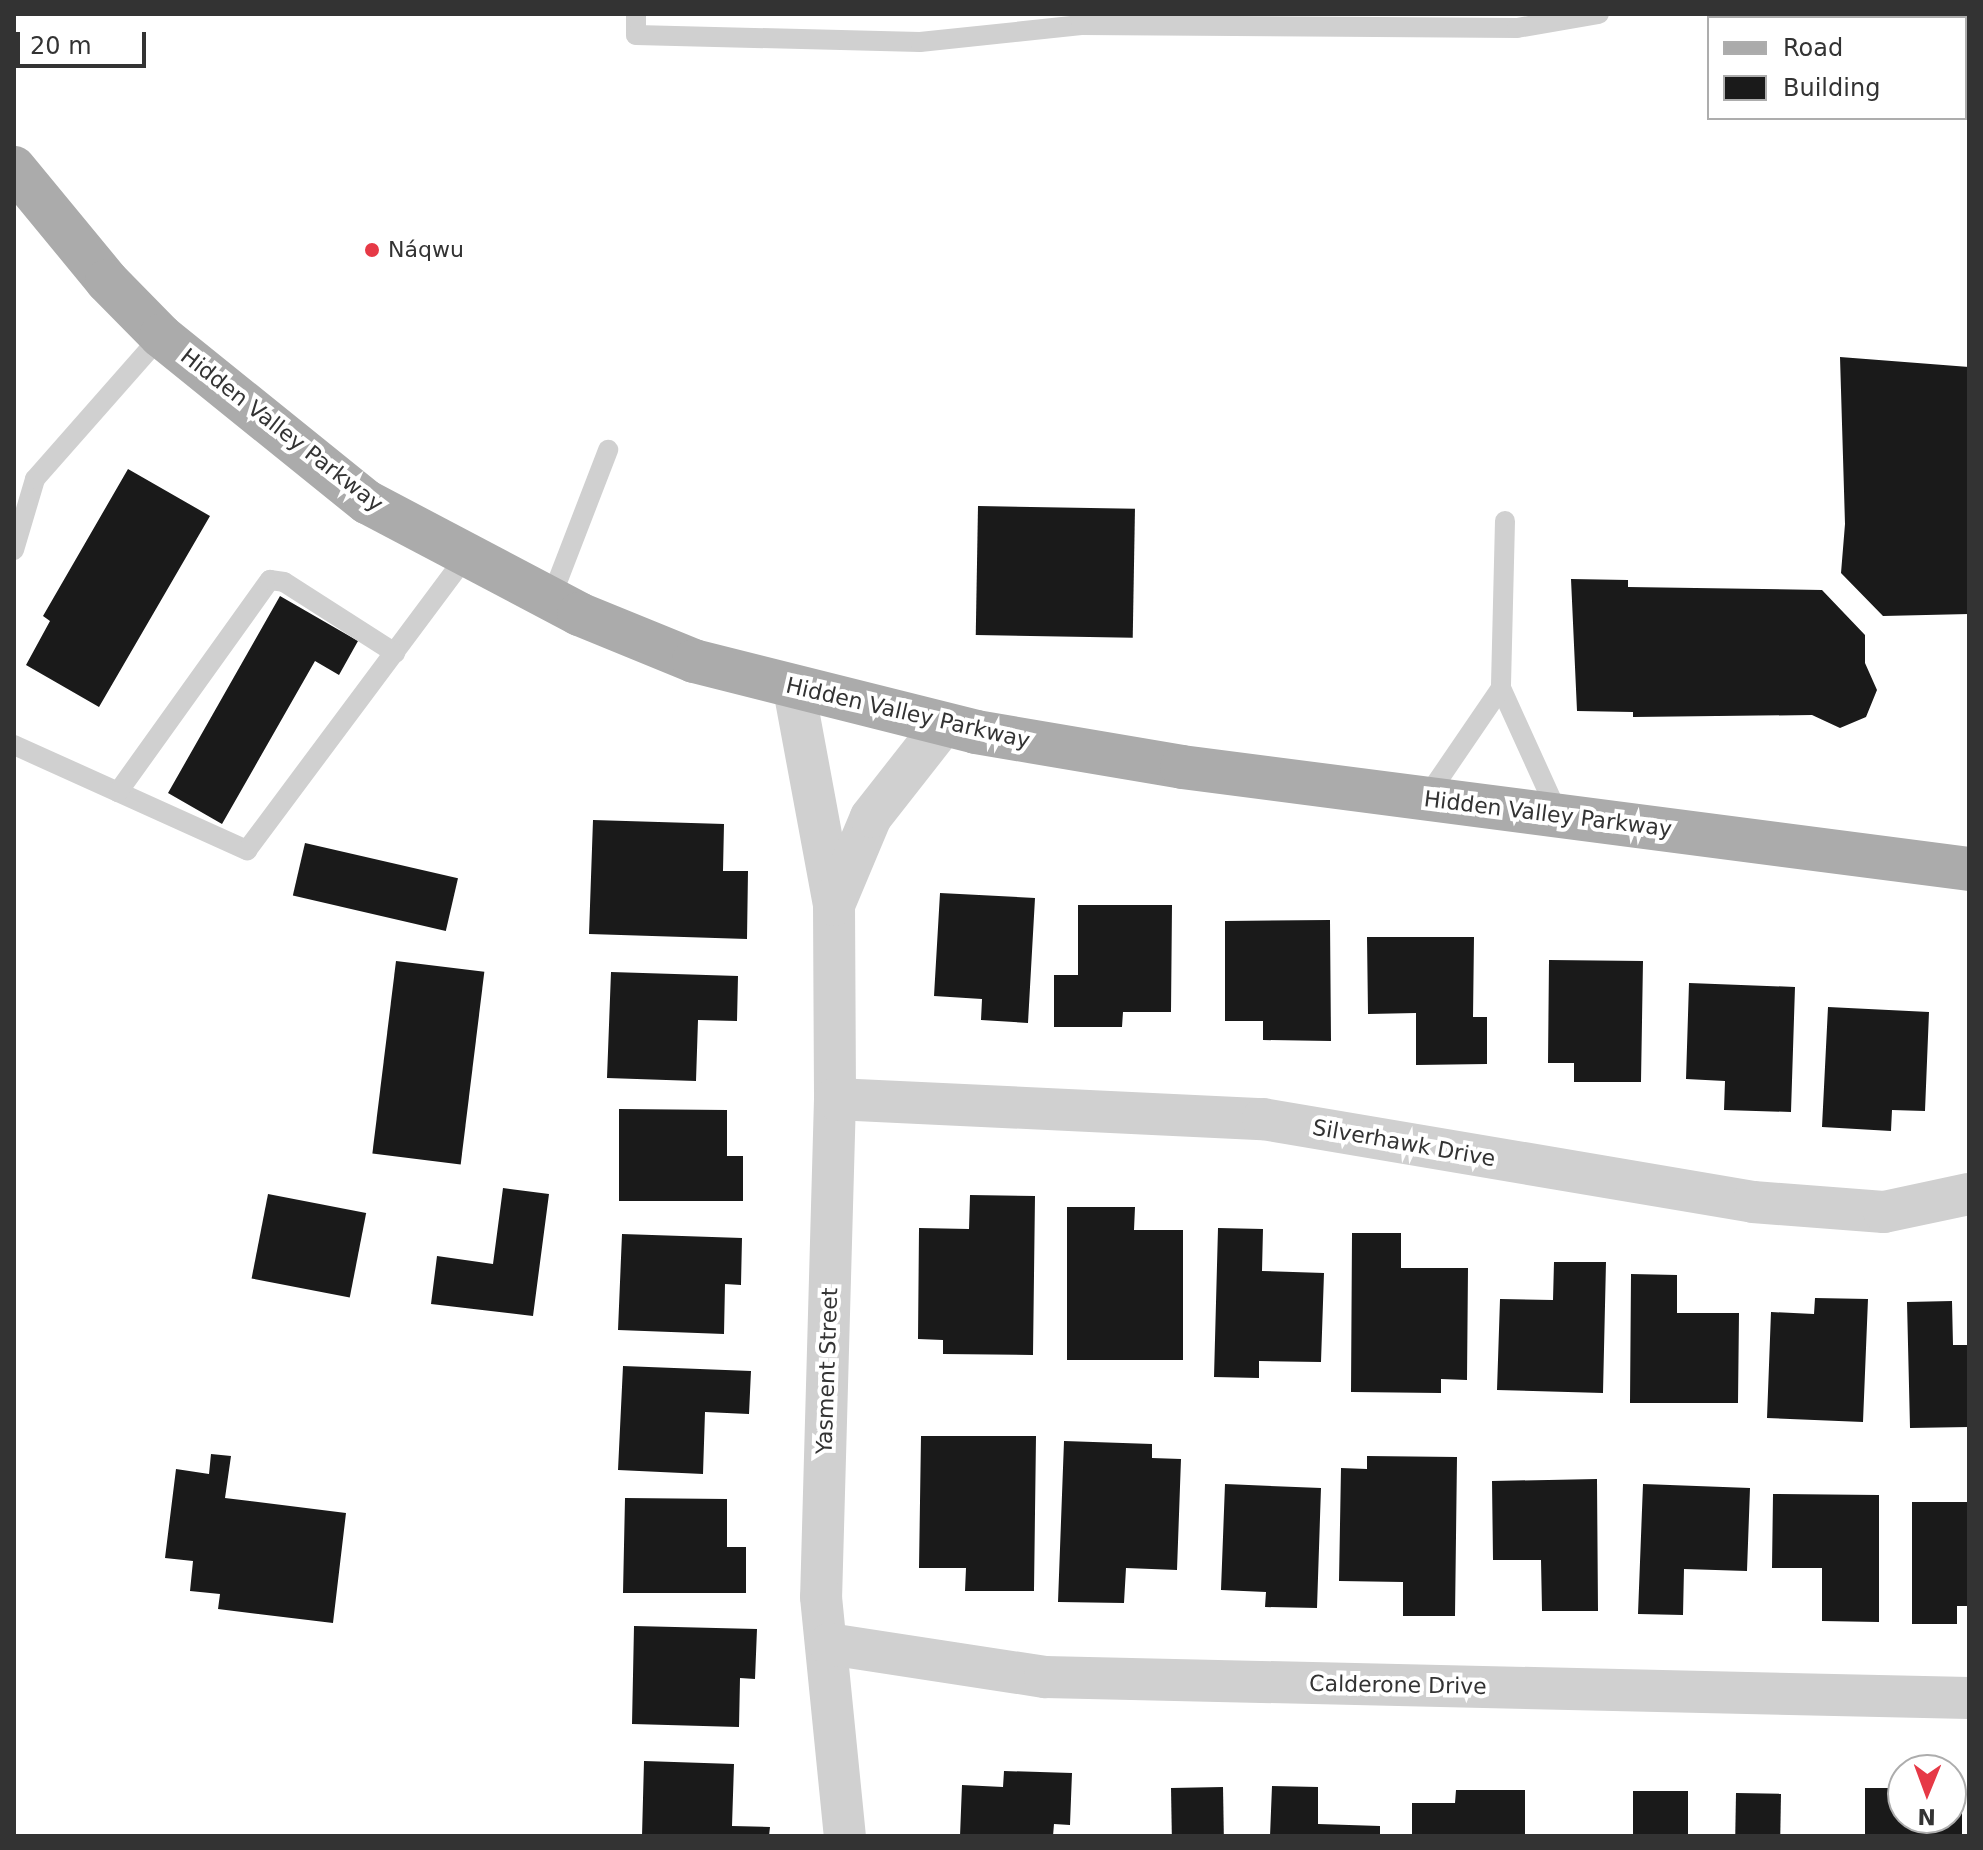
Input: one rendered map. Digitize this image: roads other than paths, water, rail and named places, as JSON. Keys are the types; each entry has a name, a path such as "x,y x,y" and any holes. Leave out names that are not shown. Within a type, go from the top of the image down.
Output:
{"main road":[{"name":"Hidden Valley Parkway","path":"14,168 107,281 161,336 367,502 551,598 694,661 794,689 944,724 1182,767 1969,869"}],"street":[{"name":"Yasment Street","path":"794,689 834,905 835,1099 821,1597 829,1644 845,1836"},
{"name":"Yasment Street","path":"834,905 871,817 944,724"},
{"name":"Silverhawk Drive","path":"835,1099 1263,1119 1753,1202 1884,1212 1969,1194"},
{"name":"Calderone Drive","path":"829,1644 1045,1677 1969,1698"}],"lane":[{"path":"636,14 636,35 920,42 1081,25 1517,28 1599,14"},
{"path":"14,550 35,479 161,336"},
{"path":"551,598 608,450"},
{"path":"1505,521 1501,688 1559,816"},
{"path":"14,745 247,850 467,555"},
{"path":"118,792 270,580 284,582 395,653"},
{"path":"1426,798 1501,688"}],"place":[{"name":"Náqwu","path":"372,250"}]}
